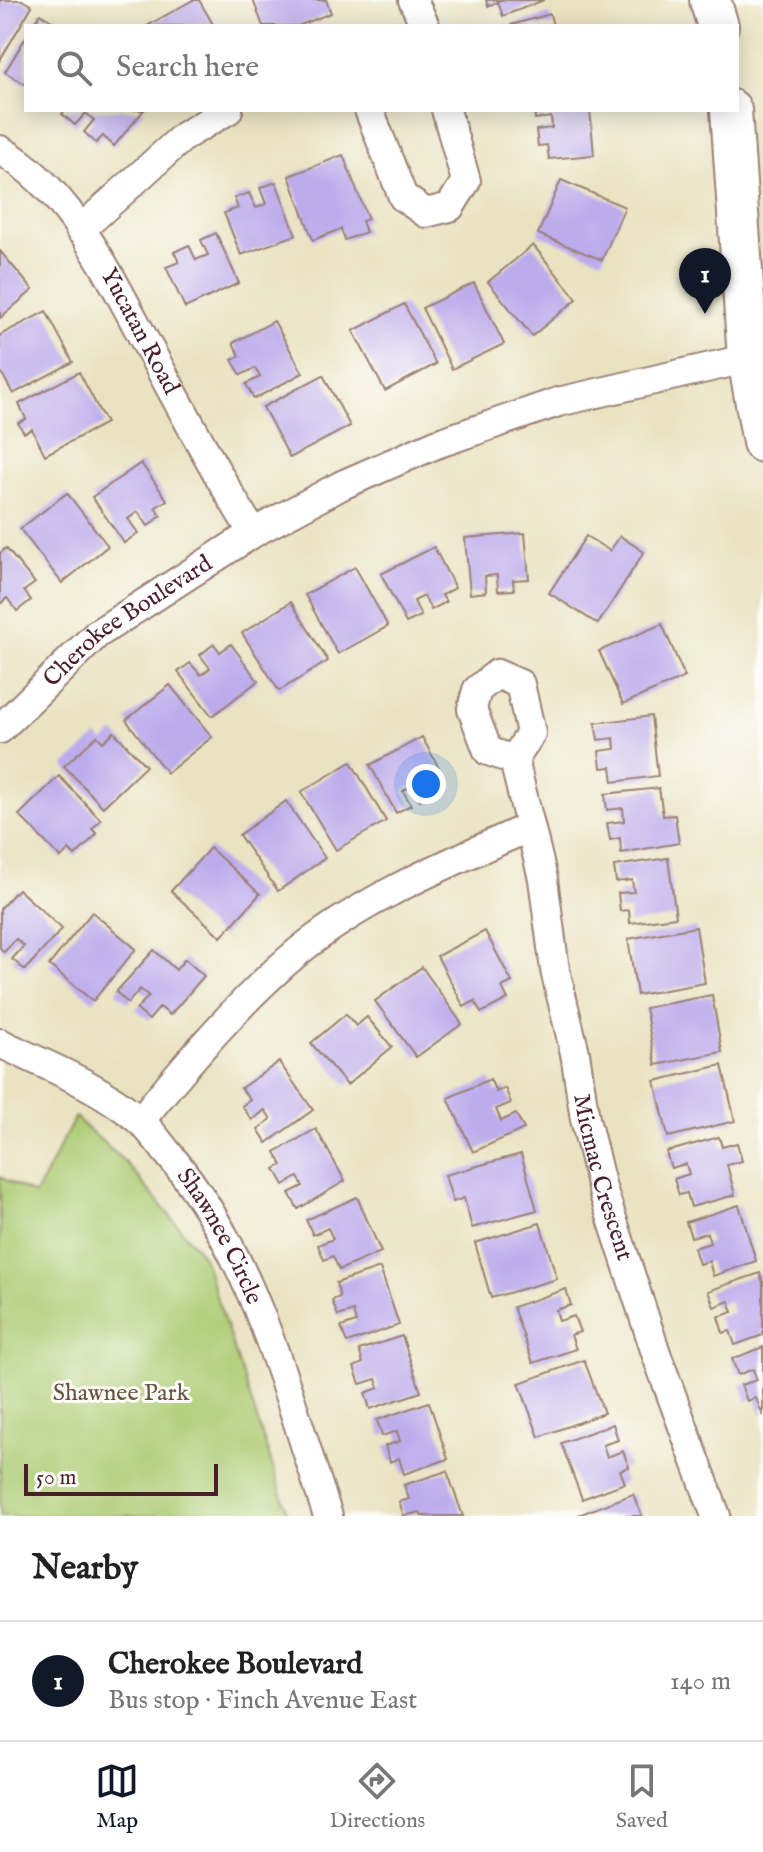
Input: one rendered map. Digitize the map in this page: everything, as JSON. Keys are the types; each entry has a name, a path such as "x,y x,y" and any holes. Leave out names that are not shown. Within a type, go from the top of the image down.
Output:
{"main road":[{"path":"710,0 717,24"},
{"path":"734,112 763,442"},
{"path":"735,112 763,214"}],"street":[{"path":"80,230 184,136 225,112"},
{"path":"370,112 403,197 426,213 450,207 466,181 447,112"},
{"name":"Yucatan Road","path":"0,150 27,168 59,202 102,263 253,533"},
{"name":"Cherokee Boulevard","path":"2,722 97,634 253,533 342,485 436,444 558,402 756,357"},
{"name":"Micmac Crescent","path":"514,760 543,879 555,970 602,1188 657,1356 716,1516"},
{"path":"140,1121 179,1072 300,951 375,900 530,827"},
{"name":"Shawnee Circle","path":"0,1043 83,1083 140,1121 187,1176 228,1240 255,1302 328,1516"}],"green space":[{"name":"Shawnee Park","path":"75,1117 126,1163 203,1256 289,1516 0,1516 0,1177 35,1195"}],"building":[{"path":"0,0 22,0 32,6 0,60"},
{"path":"193,0 199,0 213,24 151,24"},
{"path":"253,0 326,0 331,13 303,24 262,24"},
{"path":"486,0 544,0 503,16 498,2 488,6"},
{"path":"40,14 57,24 33,24"},
{"path":"550,14 552,24 515,24"},
{"path":"24,40 24,84 5,72"},
{"path":"64,112 142,112 114,146 103,136 96,143 84,132 94,120 86,113 75,125 62,114"},
{"path":"534,112 590,112 594,155 549,159 547,145 538,146 536,130 552,128 551,117 535,119"},
{"path":"343,155 368,219 362,221 366,232 345,240 341,229 313,240 289,176"},
{"path":"561,180 625,207 602,260 538,234"},
{"path":"276,182 296,235 241,255 224,213 238,208 234,198 249,193 256,208 266,204 260,188"},
{"path":"216,233 239,283 185,308 166,267 179,262 174,252 189,245 196,260 208,255 201,240"},
{"path":"533,245 577,299 532,336 488,282"},
{"path":"0,251 33,290 0,318"},
{"path":"474,283 504,344 452,369 422,308"},
{"path":"404,304 436,364 385,391 353,331"},
{"path":"46,311 73,362 13,394 0,370 0,335"},
{"path":"274,321 303,373 254,399 246,384 260,377 255,368 241,375 232,360 240,356 233,343"},
{"path":"79,372 106,423 45,455 32,429 24,433 18,423 26,419 19,404"},
{"path":"323,375 350,426 290,458 263,407"},
{"path":"141,463 167,500 155,508 161,516 148,526 138,512 128,519 138,533 124,543 92,497"},
{"path":"67,493 108,546 62,583 20,529"},
{"path":"525,533 529,579 513,580 514,590 498,591 497,575 485,576 486,592 470,594 465,538"},
{"path":"586,536 610,551 620,536 644,552 598,624 549,593"},
{"path":"434,547 455,588 442,595 446,602 431,610 424,596 414,601 421,616 406,623 381,574"},
{"path":"6,548 35,583 24,591 31,600 17,611 7,598 0,604 0,553"},
{"path":"355,567 388,626 338,654 305,595"},
{"path":"291,602 328,661 279,691 242,633"},
{"path":"662,624 685,677 623,704 599,651"},
{"path":"214,644 220,652 231,644 258,681 212,716 178,672 190,663 201,675 210,668 200,655"},
{"path":"170,685 212,737 167,773 126,720"},
{"path":"651,716 658,776 613,782 611,767 601,768 599,751 615,749 614,738 598,740 595,723"},
{"path":"114,732 146,766 103,807 64,766 97,736 103,742"},
{"path":"422,737 444,777 432,783 436,791 420,800 412,786 403,791 411,805 396,813 370,765"},
{"path":"351,762 386,821 336,850 301,792"},
{"path":"59,776 101,820 92,829 97,834 75,856 69,850 61,858 19,815"},
{"path":"659,788 663,816 675,815 679,843 621,853 620,838 610,840 607,823 624,821 623,808 607,810 605,794"},
{"path":"286,801 325,858 278,891 239,835"},
{"path":"210,848 260,894 221,937 171,891"},
{"path":"668,858 676,917 630,923 629,910 620,911 618,893 634,892 632,880 616,882 614,866"},
{"path":"18,889 62,929 25,970 12,959 24,946 16,939 4,952 0,948 0,909"},
{"path":"92,912 136,949 93,1001 49,965"},
{"path":"696,927 705,983 637,995 628,939"},
{"path":"485,931 512,982 502,987 508,999 481,1013 475,1001 464,1007 437,956"},
{"path":"154,950 176,970 185,959 204,976 170,1015 160,1007 149,1020 136,1009 149,996 140,989 128,1003 116,992"},
{"path":"422,967 462,1024 416,1057 375,1001"},
{"path":"712,995 722,1052 656,1065 645,1008"},
{"path":"346,1014 356,1026 367,1017 392,1047 347,1085 311,1043"},
{"path":"279,1062 313,1110 267,1143 258,1129 271,1119 265,1110 252,1120 242,1106 250,1100 241,1088"},
{"path":"722,1065 735,1121 668,1137 655,1081"},
{"path":"490,1079 496,1092 505,1088 511,1103 496,1109 501,1121 516,1114 524,1129 473,1152 448,1098"},
{"path":"316,1129 345,1181 298,1209 289,1193 303,1186 298,1177 284,1185 275,1169 282,1165 275,1152"},
{"path":"719,1137 722,1147 737,1143 742,1161 727,1165 735,1195 691,1207 687,1193 679,1195 674,1179 689,1174 686,1164 671,1168 666,1152"},
{"path":"521,1154 537,1210 472,1228 464,1198 453,1202 445,1175"},
{"path":"357,1197 381,1252 339,1270 333,1256 324,1260 318,1245 333,1239 328,1228 313,1235 306,1220"},
{"path":"739,1205 756,1261 713,1276 709,1261 699,1264 694,1248 710,1243 707,1233 691,1237 686,1222"},
{"path":"540,1223 557,1279 491,1298 475,1243"},
{"path":"380,1268 399,1325 347,1343 341,1327 356,1322 353,1311 338,1316 332,1300 340,1297 336,1283"},
{"path":"760,1273 763,1283 763,1335 735,1345 730,1331 723,1333 718,1317 733,1312 729,1301 714,1307 708,1291"},
{"path":"566,1289 571,1305 556,1310 559,1321 574,1316 580,1332 571,1335 576,1349 533,1363 513,1307"},
{"path":"402,1336 421,1392 370,1409 365,1393 379,1388 376,1379 360,1384 354,1367 363,1363 359,1350"},
{"path":"763,1347 763,1416 756,1398 747,1401 741,1385 757,1380 753,1369 738,1375 732,1359"},
{"path":"584,1360 604,1413 539,1437 519,1383"},
{"path":"429,1402 448,1459 404,1474 399,1458 390,1462 385,1446 400,1441 397,1431 382,1436 377,1420"},
{"path":"613,1424 618,1440 603,1445 607,1457 623,1451 629,1467 620,1470 625,1483 582,1499 561,1443"},
{"path":"447,1471 463,1516 422,1516 420,1512 404,1516 399,1502 409,1499 404,1485"},
{"path":"633,1494 642,1516 576,1516"}],"place":[{"name":"Cherokee Boulevard","path":"705,314"}]}
